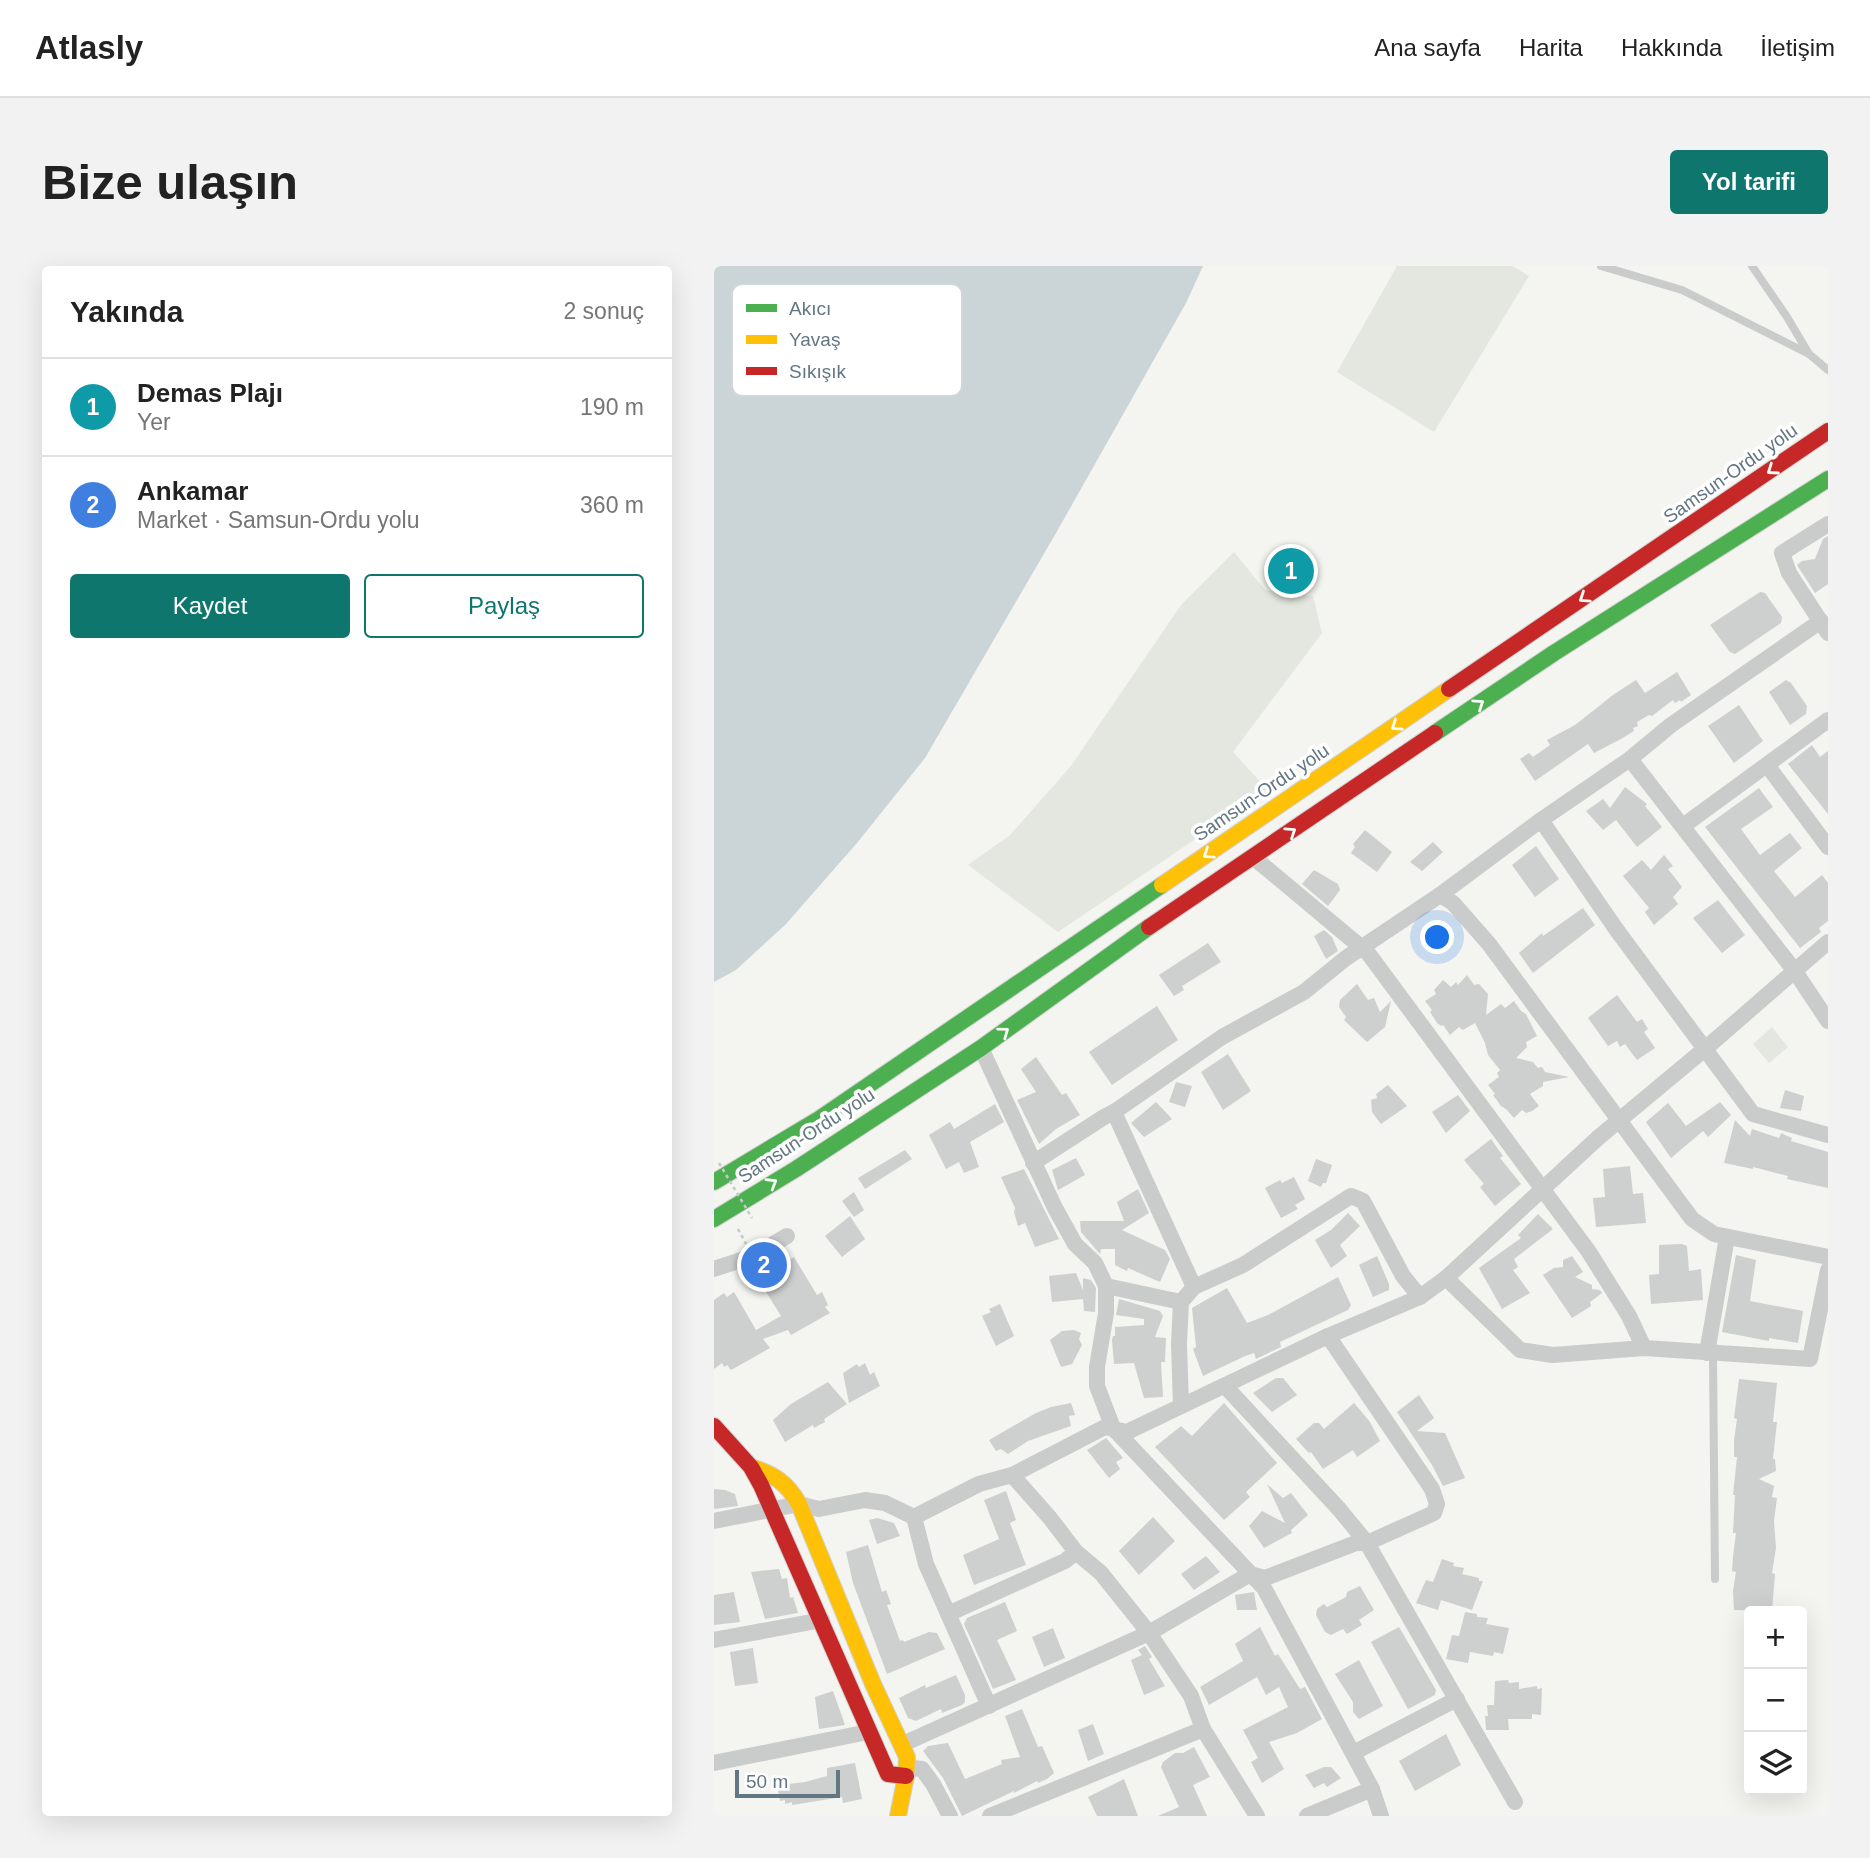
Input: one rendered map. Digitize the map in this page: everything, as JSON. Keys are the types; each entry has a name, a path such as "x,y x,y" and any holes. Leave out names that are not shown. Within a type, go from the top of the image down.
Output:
{"main road":[{"name":"Samsun-Ordu yolu","path":"714,1182 819,1119 1828,431"},
{"name":"Samsun-Ordu yolu","path":"714,1219 796,1169 981,1048 1187,900 1554,653 1828,479"},
{"path":"714,1426 751,1467 761,1485 888,1774 906,1776"},
{"path":"751,1467 772,1472 789,1484 873,1684 903,1744 907,1756 906,1776 898,1816"}],"street":[{"path":"1033,1163 1114,1112 1222,1037 1304,992 1363,947 1630,759 1671,725 1824,627 1789,573 1782,553 1828,524"},
{"path":"1682,826 1828,720"},
{"path":"1630,759 1794,970 1828,1021"},
{"path":"1767,765 1828,847"},
{"path":"1541,820 1616,929 1753,1114 1828,1135"},
{"path":"1253,857 1363,947 1589,1252 1629,1316 1644,1348"},
{"path":"1440,895 1453,903 1489,944 1692,1219 1714,1234 1828,1257"},
{"path":"914,1517 979,1484 1012,1475 1105,1427 1127,1432 1328,1336 1420,1297 1446,1278 1620,1119 1828,942"},
{"path":"981,1048 1033,1163 1075,1244 1095,1264 1106,1286 1106,1312 1097,1367 1097,1386 1114,1428 1264,1588 1372,1789 1381,1816"},
{"path":"1114,1112 1194,1287"},
{"path":"1181,1405 1181,1302 1194,1287 1243,1265 1351,1196 1363,1201 1403,1276 1420,1297"},
{"path":"714,1269 753,1256 787,1236"},
{"path":"1710,1354 1727,1237"},
{"path":"1810,1359 1828,1270"},
{"path":"1446,1278 1520,1350 1553,1355 1644,1348 1828,1360"},
{"path":"1106,1286 1181,1302"},
{"path":"903,1744 1149,1633 1250,1574 1265,1578 1356,1543 1367,1543 1434,1513 1437,1504 1432,1489 1328,1336"},
{"path":"1226,1387 1367,1543 1514,1802"},
{"path":"1012,1475 1076,1552 1101,1573 1149,1633 1191,1696 1203,1729 1257,1816"},
{"path":"714,1521 799,1504 819,1510 865,1500 885,1503 914,1517 926,1564 989,1706"},
{"path":"948,1614 1065,1561 1076,1552"},
{"path":"714,1640 822,1620"},
{"path":"1353,1753 1457,1699"},
{"path":"990,1816 1203,1729"},
{"path":"714,1763 868,1732"},
{"path":"906,1776 913,1768 922,1769 950,1816"},
{"path":"1307,1816 1372,1789"}],"lane":[{"path":"1601,266 1682,290 1810,354 1828,370"},
{"path":"1752,266 1810,354"},
{"path":"1710,1354 1715,1579"}],"path":[{"path":"719,1163 752,1219"}],"shaded area":[{"path":"714,266 1203,266 1186,303 925,758 857,843 786,924 736,970 714,982"},
{"path":"1397,266 1513,266 1529,276 1434,432 1337,372"},
{"path":"1234,552 1265,590 1313,596 1322,633 1233,752 1268,790 1058,932 968,865 1010,835 1071,766 1181,605"},
{"path":"1772,1027 1788,1047 1769,1063 1753,1044"}],"building":[{"path":"1828,536 1828,584 1815,593 1797,565 1802,561 1815,559 1823,539"},
{"path":"1760,592 1765,593 1782,617 1781,623 1735,654 1730,652 1710,625"},
{"path":"1677,672 1691,695 1681,702 1680,700 1675,703 1673,700 1652,716 1637,722 1638,726 1633,728 1634,731 1621,739 1594,753 1588,744 1535,781 1520,759 1529,753 1533,757 1550,745 1547,740 1575,725 1636,680 1645,693"},
{"path":"1786,680 1807,706 1806,714 1790,725 1769,692"},
{"path":"1739,705 1763,741 1734,763 1708,726"},
{"path":"1812,745 1820,757 1828,751 1828,814 1788,764"},
{"path":"1625,787 1647,804 1645,806 1662,827 1637,847 1616,820 1603,830 1586,811 1603,799 1610,808"},
{"path":"1759,788 1773,807 1741,829 1760,855 1790,833 1802,848 1774,871 1795,897 1822,875 1828,883 1828,921 1819,928 1821,932 1800,948 1705,827"},
{"path":"1365,830 1392,852 1377,872 1351,853 1355,847 1353,844"},
{"path":"1433,842 1443,852 1422,871 1410,862"},
{"path":"1536,846 1559,879 1535,897 1512,865"},
{"path":"1664,855 1673,866 1668,869 1682,887 1673,897 1678,904 1654,925 1645,912 1649,908 1623,876 1642,860 1651,870"},
{"path":"1314,870 1338,884 1340,890 1328,906 1302,884"},
{"path":"1718,900 1745,935 1722,953 1693,918"},
{"path":"1583,908 1595,925 1533,973 1519,953 1542,933 1543,936"},
{"path":"1324,930 1332,937 1338,951 1326,959 1314,936"},
{"path":"1208,943 1221,962 1182,986 1184,990 1174,996 1159,975"},
{"path":"1467,975 1474,985 1479,984 1488,994 1486,1015 1501,1004 1505,1008 1514,1001 1526,1014 1537,1036 1526,1042 1527,1047 1516,1058 1533,1062 1545,1072 1569,1077 1543,1082 1543,1086 1530,1094 1539,1106 1532,1111 1526,1113 1522,1110 1514,1118 1493,1095 1495,1094 1488,1085 1499,1077 1497,1073 1500,1070 1488,1055 1475,1023 1463,1030 1459,1027 1450,1035 1430,1012 1432,1010 1425,1001 1436,994 1434,990 1443,980 1451,987 1456,982 1458,985"},
{"path":"1357,984 1368,1000 1374,998 1380,1012 1391,1001 1385,1027 1367,1042 1344,1020 1346,1017 1339,1007 1340,1000"},
{"path":"1617,995 1637,1022 1642,1019 1648,1029 1644,1032 1655,1048 1637,1060 1625,1044 1620,1047 1617,1041 1608,1046 1588,1018"},
{"path":"1157,1006 1178,1040 1112,1085 1089,1052"},
{"path":"1228,1054 1251,1091 1223,1110 1201,1072"},
{"path":"1036,1057 1062,1095 1066,1093 1080,1115 1056,1129 1039,1144 1017,1100 1036,1092 1021,1069"},
{"path":"1176,1082 1192,1086 1185,1107 1169,1102"},
{"path":"1388,1085 1407,1106 1381,1124 1372,1112 1371,1100 1377,1098 1376,1094"},
{"path":"1785,1090 1804,1096 1801,1111 1780,1108"},
{"path":"1458,1095 1470,1111 1446,1133 1432,1112"},
{"path":"1156,1102 1172,1119 1144,1137 1131,1123"},
{"path":"1720,1102 1731,1115 1708,1137 1703,1131 1671,1158 1646,1122 1668,1103 1686,1126"},
{"path":"995,1104 1004,1122 970,1142 979,1167 964,1173 959,1162 946,1169 929,1135 950,1122 954,1129"},
{"path":"1735,1120 1750,1136 1752,1129 1779,1138 1781,1133 1792,1138 1791,1141 1828,1152 1828,1188 1787,1179 1788,1176 1753,1167 1724,1163"},
{"path":"1491,1139 1503,1156 1500,1158 1521,1184 1495,1206 1480,1187 1484,1184 1464,1160"},
{"path":"905,1150 912,1159 865,1189 858,1178"},
{"path":"1076,1158 1085,1175 1058,1190 1052,1170"},
{"path":"1316,1159 1332,1165 1326,1183 1321,1187 1308,1181"},
{"path":"1630,1166 1633,1194 1643,1193 1646,1223 1596,1227 1593,1198 1605,1197 1603,1169"},
{"path":"1024,1169 1059,1239 1035,1247 1025,1223 1018,1226 1015,1208 1001,1177"},
{"path":"1294,1177 1305,1199 1295,1205 1298,1209 1281,1218 1265,1188 1280,1180 1282,1183"},
{"path":"1138,1189 1149,1213 1122,1230 1165,1250 1170,1259 1160,1282 1115,1265 1115,1249 1101,1249 1100,1254 1081,1232 1080,1221 1124,1221 1117,1202"},
{"path":"854,1192 864,1210 854,1217 842,1201"},
{"path":"1348,1213 1360,1226 1340,1245 1347,1256 1331,1268 1315,1240 1331,1230"},
{"path":"1538,1214 1553,1229 1514,1259 1518,1267 1513,1270 1530,1293 1502,1309 1479,1268 1521,1238 1518,1235"},
{"path":"850,1216 865,1239 842,1257 825,1236"},
{"path":"1659,1245 1687,1246 1689,1271 1701,1269 1703,1300 1651,1304 1649,1275 1659,1274"},
{"path":"1736,1255 1756,1260 1750,1301 1803,1311 1798,1343 1769,1338 1769,1341 1722,1332"},
{"path":"1377,1256 1389,1290 1373,1297 1359,1265"},
{"path":"1572,1256 1583,1272 1575,1277 1602,1293 1590,1302 1591,1306 1572,1318 1543,1275 1554,1268 1563,1267 1563,1260"},
{"path":"794,1257 817,1295 822,1292 828,1305 825,1307 830,1313 791,1335 788,1330 763,1339 770,1348 731,1370 722,1363 714,1369 714,1300 724,1293 727,1297 734,1292 756,1330 781,1316 758,1279 785,1258 787,1261"},
{"path":"1076,1273 1083,1290 1083,1278 1091,1280 1096,1288 1095,1312 1084,1311 1083,1299 1052,1302 1049,1276"},
{"path":"1338,1277 1351,1305 1348,1310 1280,1342 1281,1347 1256,1359 1254,1353 1203,1376 1193,1349 1196,1347 1192,1308 1227,1288 1247,1323 1268,1315"},
{"path":"1119,1299 1160,1311 1163,1316 1155,1337 1166,1338 1165,1362 1161,1362 1163,1397 1144,1398 1134,1363 1114,1364 1112,1340 1115,1327 1144,1325 1144,1319 1116,1315"},
{"path":"1000,1304 1014,1336 996,1346 982,1316"},
{"path":"1074,1330 1081,1333 1079,1339 1082,1345 1072,1364 1061,1367 1050,1340 1062,1331"},
{"path":"865,1363 870,1375 874,1372 880,1386 849,1403 843,1373 857,1364 859,1367"},
{"path":"1276,1378 1283,1378 1297,1395 1272,1412 1253,1393"},
{"path":"1739,1379 1777,1383 1773,1422 1777,1422 1773,1459 1776,1471 1759,1479 1774,1486 1772,1497 1777,1498 1772,1606 1744,1606 1744,1610 1734,1610 1733,1591 1736,1533 1733,1533 1733,1495 1737,1457 1734,1457 1737,1419 1734,1418"},
{"path":"828,1382 847,1404 824,1419 825,1422 814,1428 813,1425 785,1442 773,1420 791,1404"},
{"path":"1419,1395 1434,1418 1417,1431 1445,1433 1465,1478 1443,1486 1397,1412"},
{"path":"1071,1403 1075,1415 1069,1416 1071,1426 1028,1441 1008,1454 1001,1449 996,1451 989,1440 1036,1413"},
{"path":"1224,1403 1277,1463 1246,1492 1250,1497 1224,1520 1155,1447 1181,1426 1192,1436"},
{"path":"1354,1403 1370,1422 1380,1441 1357,1457 1353,1450 1323,1469 1311,1452 1296,1439 1314,1423 1319,1423 1324,1429"},
{"path":"1106,1438 1123,1458 1116,1462 1120,1469 1109,1478 1087,1450"},
{"path":"1267,1484 1283,1498 1291,1493 1308,1515 1291,1530 1292,1533 1264,1548 1249,1526 1262,1511 1285,1523"},
{"path":"714,1489 735,1494 738,1506 714,1509"},
{"path":"1006,1491 1016,1520 1010,1523 1026,1565 974,1585 963,1555 999,1539 984,1500"},
{"path":"1153,1517 1175,1541 1139,1575 1119,1551"},
{"path":"877,1518 894,1523 900,1536 877,1544 869,1520"},
{"path":"868,1545 882,1592 886,1590 891,1604 887,1605 900,1641 904,1642 929,1632 937,1633 945,1649 887,1674 853,1583 846,1552"},
{"path":"1206,1556 1220,1572 1194,1590 1181,1574"},
{"path":"1442,1559 1454,1563 1453,1566 1464,1568 1462,1574 1483,1581 1472,1610 1441,1600 1438,1610 1416,1603 1426,1580 1433,1582"},
{"path":"779,1569 782,1579 787,1578 790,1598 793,1597 798,1613 765,1619 751,1572"},
{"path":"1360,1586 1374,1610 1359,1620 1362,1625 1347,1634 1343,1629 1331,1635 1325,1632 1316,1615 1317,1609 1346,1597 1347,1592"},
{"path":"734,1592 740,1622 714,1625 714,1595"},
{"path":"1254,1592 1257,1610 1237,1610 1235,1595"},
{"path":"1005,1602 1017,1631 997,1640 1016,1680 993,1689 964,1624 967,1618"},
{"path":"1465,1612 1488,1618 1486,1624 1509,1628 1503,1654 1494,1652 1493,1656 1470,1652 1468,1663 1446,1659 1452,1635 1459,1636"},
{"path":"1260,1627 1275,1656 1278,1654 1300,1689 1305,1687 1322,1719 1297,1733 1269,1742 1284,1769 1262,1783 1251,1762 1258,1758 1243,1730 1288,1707 1279,1687 1266,1695 1257,1677 1209,1705 1200,1687 1243,1661 1235,1644"},
{"path":"1399,1627 1436,1690 1435,1695 1408,1709 1371,1642"},
{"path":"1053,1628 1065,1658 1044,1667 1032,1637"},
{"path":"1145,1646 1152,1657 1149,1659 1165,1686 1144,1695 1131,1660 1142,1655 1138,1650"},
{"path":"753,1648 758,1683 735,1686 730,1652"},
{"path":"1359,1660 1383,1706 1359,1719 1353,1712 1353,1702 1335,1674"},
{"path":"956,1675 965,1695 962,1705 942,1713 941,1709 916,1721 908,1718 899,1698 925,1685 926,1688"},
{"path":"1508,1680 1509,1683 1519,1682 1519,1689 1537,1686 1537,1689 1542,1688 1541,1715 1532,1714 1532,1719 1508,1719 1509,1730 1486,1730 1487,1705 1494,1705 1495,1681"},
{"path":"833,1691 845,1725 819,1729 815,1697"},
{"path":"1022,1709 1038,1747 1042,1746 1054,1773 1047,1779 1014,1791 962,1816 943,1778 923,1751 928,1746 948,1743 965,1779 1002,1764 1001,1760 1020,1757 1005,1716"},
{"path":"1093,1724 1104,1754 1088,1761 1078,1730"},
{"path":"1446,1734 1461,1765 1415,1791 1399,1761"},
{"path":"1194,1747 1210,1777 1193,1785 1207,1816 1158,1816 1179,1807 1161,1767 1163,1762 1175,1753 1183,1753"},
{"path":"855,1763 862,1799 843,1803 842,1797 792,1805 792,1802 785,1804 785,1800 780,1801 777,1784 788,1781 788,1784 805,1782 827,1776 827,1768"},
{"path":"1331,1767 1341,1778 1327,1787 1324,1783 1314,1788 1305,1775"},
{"path":"1124,1779 1138,1816 1097,1816 1088,1797"}],"traffic: fast":[{"path":"1435,733 1554,653 1828,479"},
{"path":"714,1182 819,1119 1162,885"},
{"path":"714,1219 796,1169 981,1048 1149,927"}],"traffic: slow":[{"path":"1162,885 1449,689"},
{"path":"751,1467 779,1480 799,1504 873,1684 907,1757 898,1816"}],"traffic: jam":[{"path":"1449,689 1828,431"},
{"path":"1149,927 1435,733"},
{"path":"714,1426 751,1467 761,1485 888,1774 906,1776"}],"place":[{"name":"Demas Plajı","path":"1291,571"},
{"name":"Ankamar","path":"764,1265"}]}
